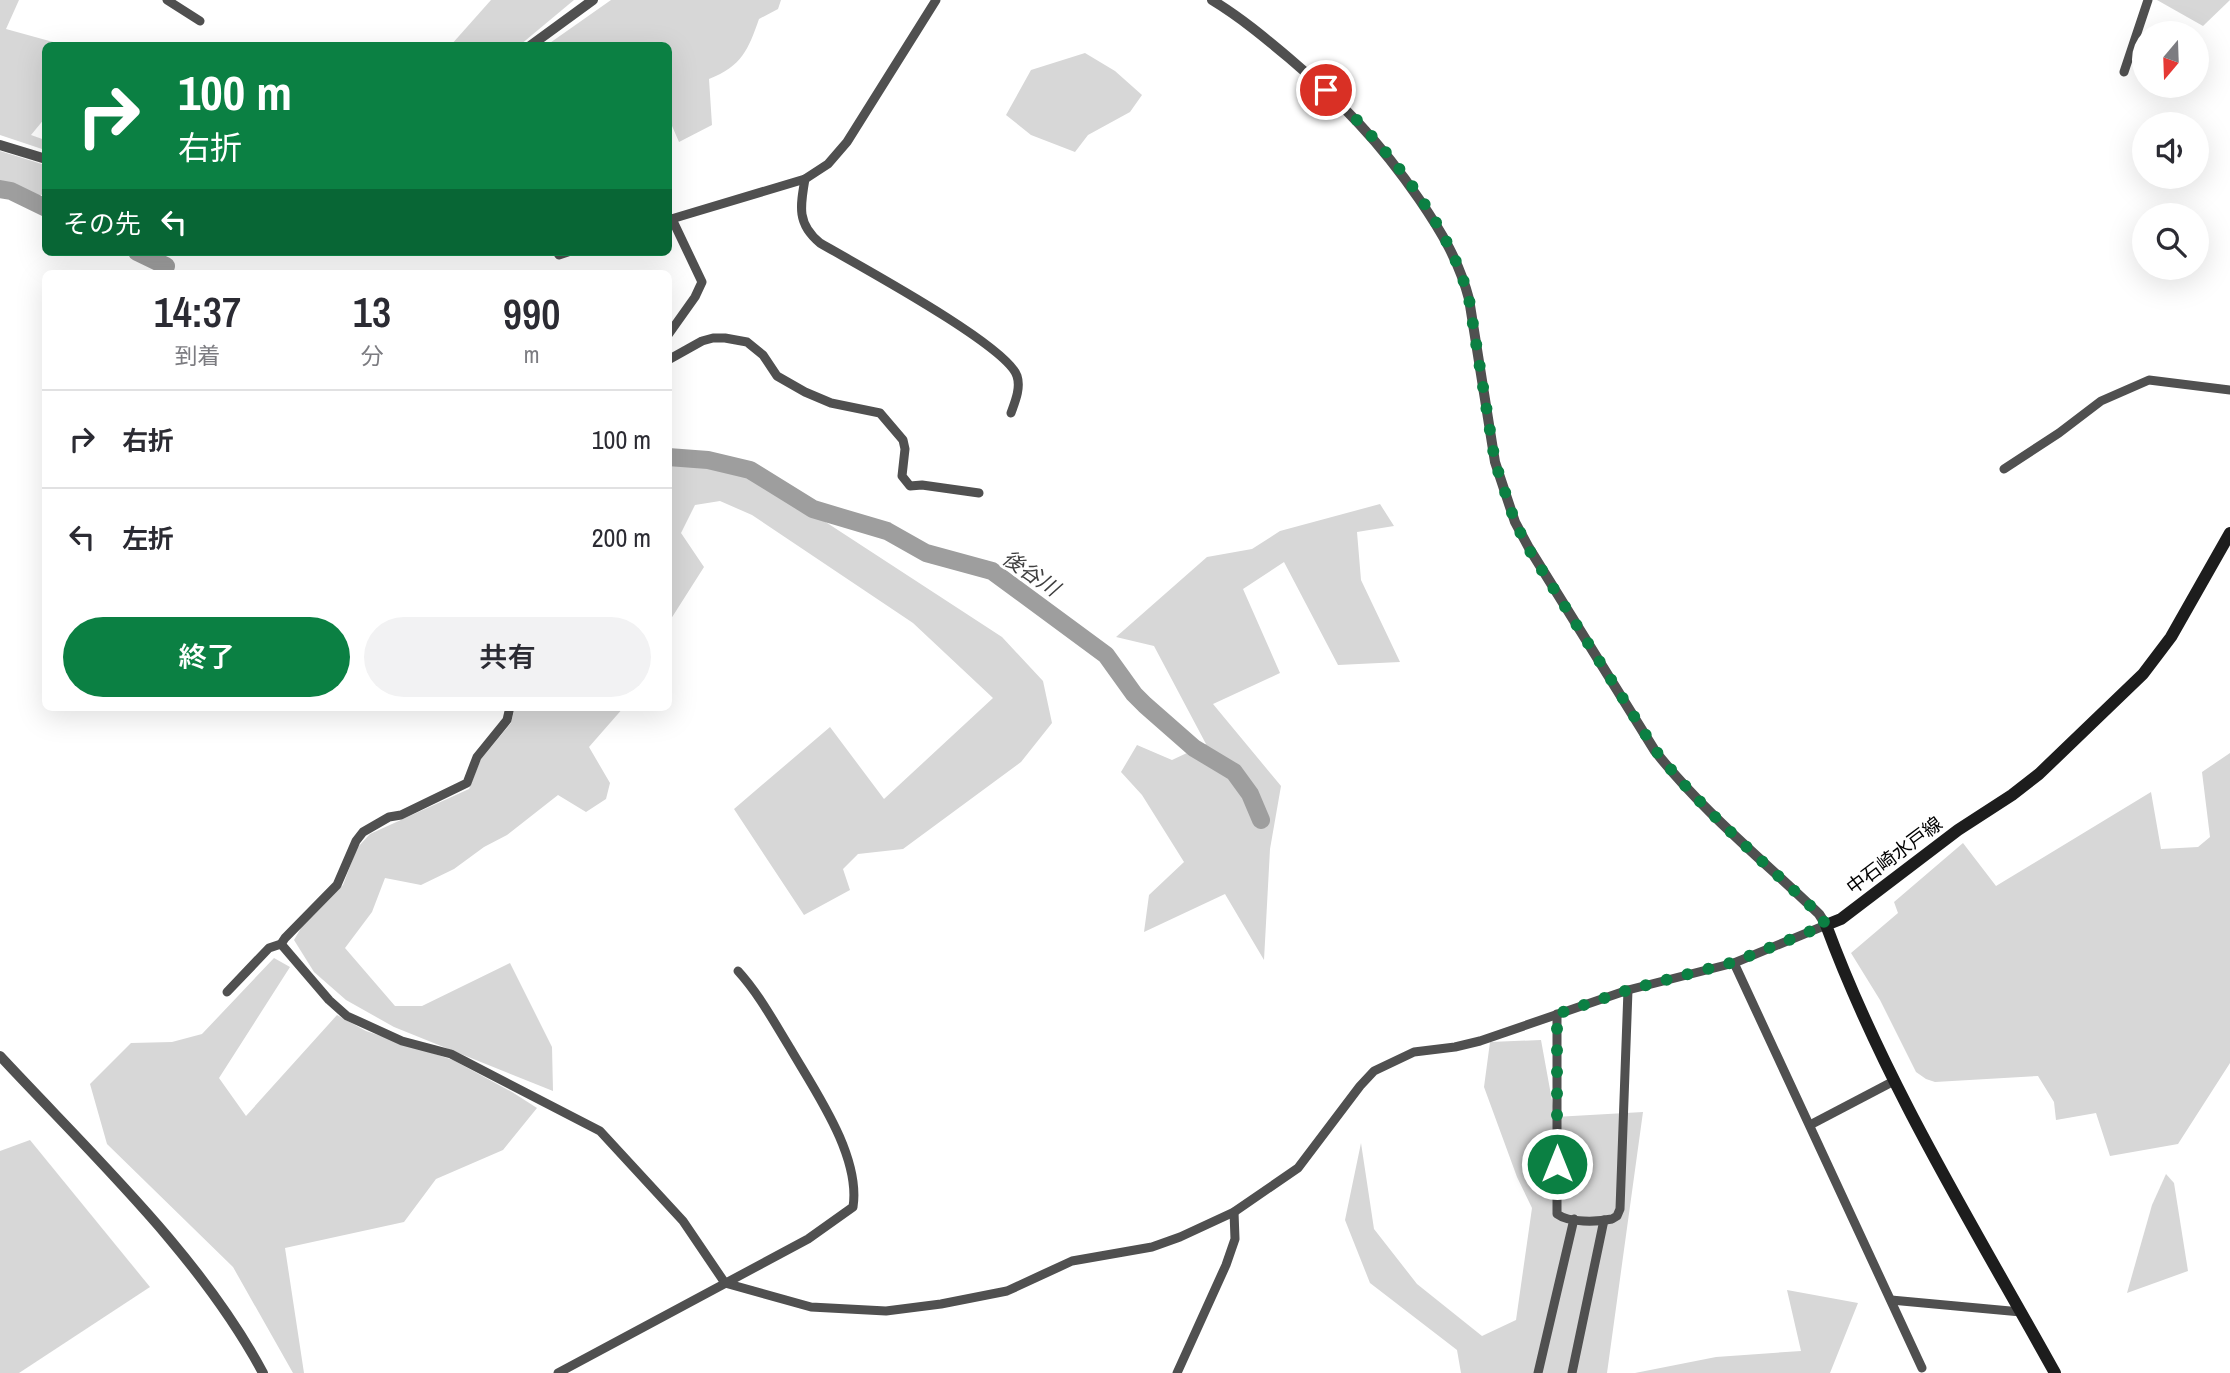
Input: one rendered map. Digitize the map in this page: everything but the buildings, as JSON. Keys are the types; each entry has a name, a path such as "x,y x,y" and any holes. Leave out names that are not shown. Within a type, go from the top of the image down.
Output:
{"main road":[{"name":"中石崎水戸線","path":"1826,925 1841,919 1958,830 2039,774 2143,674 2171,637 2230,533"},
{"path":"1826,925 1850,990 1894,1081 2055,1373"}],"street":[{"path":"167,0 201,21"},
{"path":"535,42 593,0"},
{"path":"672,218 805,179 828,164 847,142 936,0"},
{"path":"281,944 338,1008 360,1024 402,1041 451,1054 600,1131 683,1221 725,1283 811,1307 886,1311 1007,1292 1072,1261 1152,1247 1180,1237 1234,1212 1298,1168 1374,1071 1415,1052 1480,1041 1628,990 1734,962 1826,925 1819,914 1704,807 1662,760 1528,548 1503,492 1495,462 1469,299 1462,275 1438,227 1396,165 1349,111 1262,36 1212,0"},
{"path":"2124,72 2148,0"},
{"path":"0,145 42,158"},
{"path":"805,179 802,210 803,225 808,233 820,243 918,299 1000,356 1017,376 1018,395 1010,413"},
{"path":"672,223 702,282 695,297 672,329"},
{"path":"672,357 713,338 747,342 763,355 777,376 805,392 831,403 880,413 903,440 905,449 902,476 910,486 922,485 979,493"},
{"path":"2004,469 2101,401 2149,380 2230,390"},
{"path":"227,992 269,948 281,944 337,885 356,841 363,832 389,817 401,815 467,783 477,757 507,720 509,711"},
{"path":"1734,962 1922,1368"},
{"path":"558,1373 808,1239 858,1208 845,1152 821,1101 754,988 738,971"},
{"path":"1557,1014 1557,1214 1574,1219 1604,1220 1617,1216 1619,1209 1628,990"},
{"path":"0,1056 180,1253 230,1318 263,1373"},
{"path":"1811,1125 1894,1081"},
{"path":"1177,1373 1226,1265 1235,1238 1234,1212"},
{"path":"1538,1373 1574,1219"},
{"path":"1572,1373 1604,1220"},
{"path":"1891,1300 2021,1312"}],"shaded area":[{"path":"0,0 19,0 6,29 53,42 42,42 42,122 31,135 42,139 42,149 0,135"},
{"path":"491,0 574,0 524,42 454,42"},
{"path":"611,0 781,0 778,9 759,19 742,56 729,68 709,79 712,125 679,142 672,126 672,42 551,42"},
{"path":"2157,0 2230,0 2208,21 2194,21"},
{"path":"1085,53 1115,71 1142,95 1130,112 1088,135 1075,152 1031,135 1006,115 1031,70"},
{"path":"0,151 42,164 42,194 35,198 0,185"},
{"path":"672,460 718,464 752,474 1002,637 1043,681 1052,723 1021,762 903,849 858,854 843,869 850,890 804,915 734,809 830,727 884,799 993,698 913,623 752,515 720,501 695,505 681,533 704,567 672,617"},
{"path":"1380,504 1394,526 1357,532 1361,580 1400,662 1338,665 1284,562 1243,589 1280,673 1213,704 1281,786 1270,849 1264,960 1225,894 1144,932 1149,895 1184,862 1142,795 1121,772 1137,745 1172,760 1206,744 1154,646 1116,637 1207,557 1252,549 1280,531"},
{"path":"514,711 620,711 589,747 610,783 606,799 586,812 558,795 507,835 484,847 454,869 421,885 385,878 372,912 345,948 395,1006 422,1006 510,963 552,1047 553,1091 394,1027 346,1000 314,972 294,940 305,921 343,885 357,848 370,834 469,789 481,759 511,723"},
{"path":"2230,753 2230,1063 2178,1144 2110,1156 2096,1113 2056,1120 2054,1102 2038,1076 1935,1082 1916,1072 1880,1000 1851,953 1898,913 1894,902 1963,843 1996,886 2151,792 2161,849 2198,847 2210,837 2202,772"},
{"path":"274,958 290,967 219,1078 246,1116 337,1015 366,1031 453,1060 537,1108 503,1150 436,1179 404,1222 285,1248 304,1373 293,1373 233,1267 107,1144 90,1084 131,1043 172,1042 202,1034"},
{"path":"1541,1040 1555,1117 1643,1112 1607,1373 1461,1373 1457,1350 1370,1283 1345,1220 1361,1143 1374,1229 1417,1284 1482,1336 1516,1320 1532,1208 1517,1177 1484,1087 1490,1042"},
{"path":"30,1140 150,1287 19,1373 0,1373 0,1151"},
{"path":"2166,1174 2174,1183 2188,1271 2127,1293 2152,1205"},
{"path":"1787,1290 1858,1303 1830,1373 1635,1373 1716,1357 1801,1351"}],"waterway":[{"name":"後谷川","path":"0,189 11,191 42,206"},
{"name":"後谷川","path":"145,256 166,266"},
{"name":"後谷川","path":"672,457 708,460 750,470 813,509 887,531 926,553 992,571 1106,655 1145,705 1194,748 1234,772 1250,794 1261,820"}],"route":[{"path":"1326,90 1349,111 1396,165 1451,248 1469,299 1495,462 1503,492 1528,548 1669,768 1704,807 1819,914 1826,925 1734,962 1628,990 1557,1014 1557,1164"}]}
